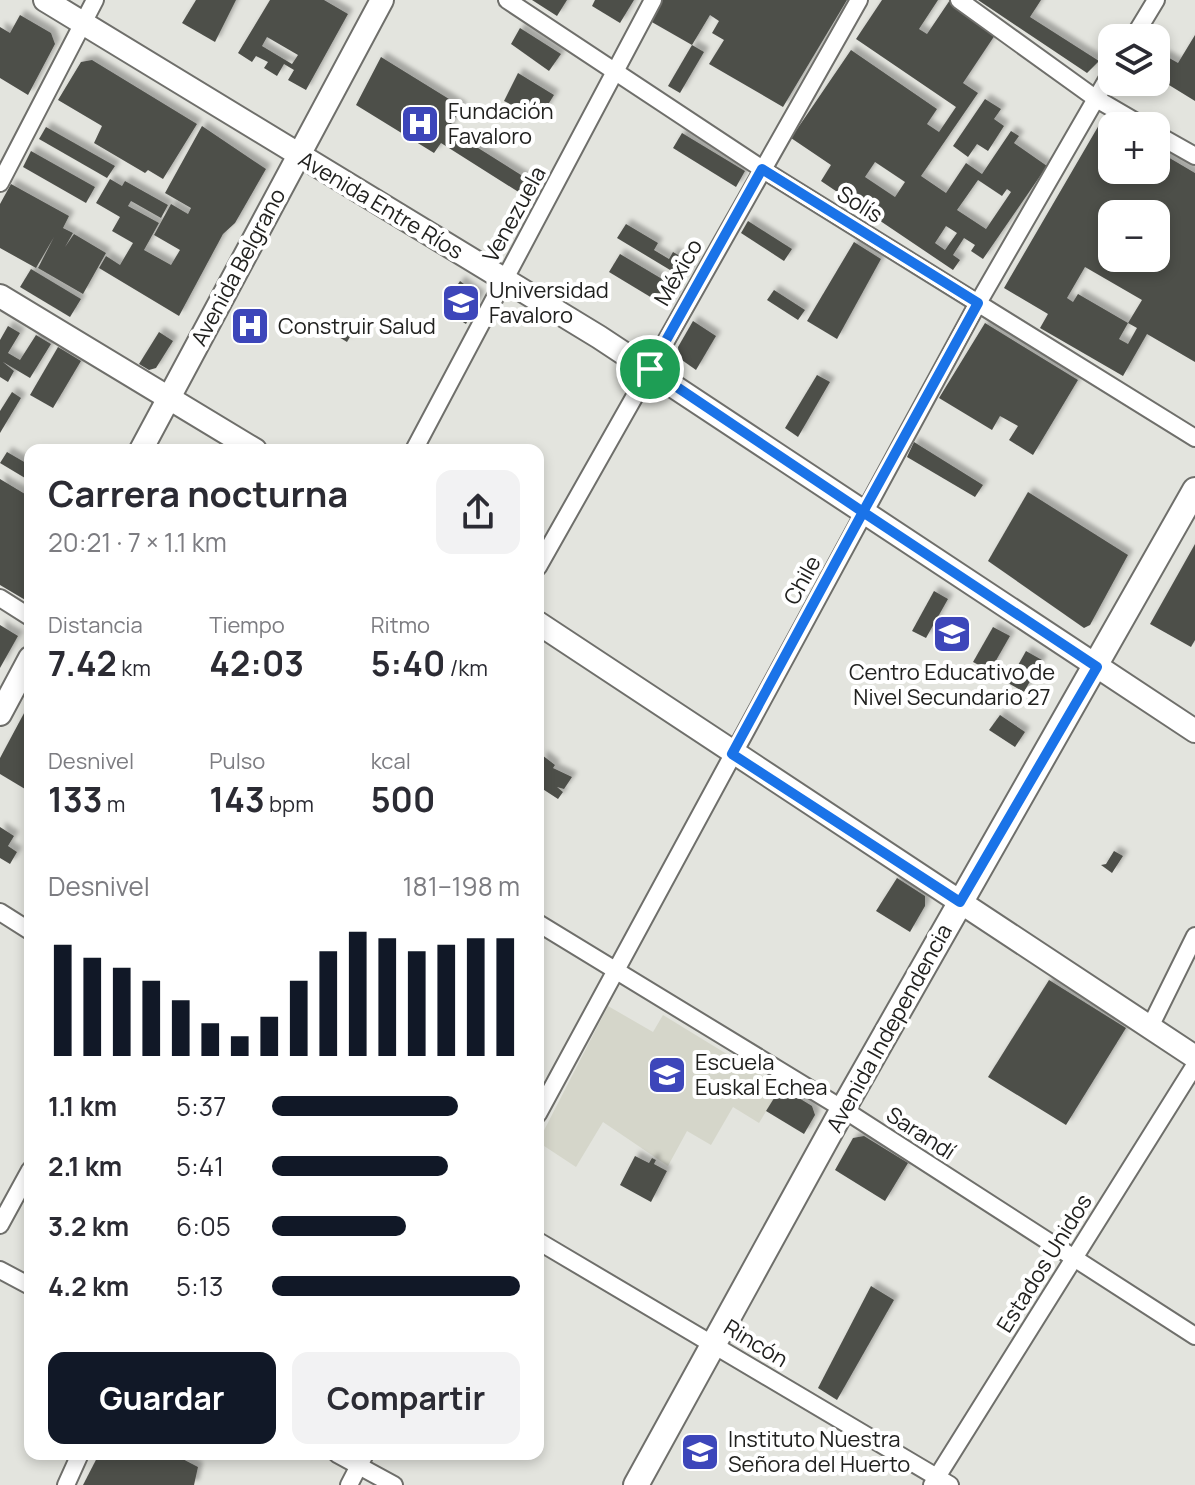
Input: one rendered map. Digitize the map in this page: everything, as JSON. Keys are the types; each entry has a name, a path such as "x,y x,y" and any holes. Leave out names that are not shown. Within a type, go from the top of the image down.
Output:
{"main road":[{"name":"Avenida Entre Ríos","path":"45,0 650,369 1195,731"},
{"name":"Avenida Belgrano","path":"144,444 382,0"},
{"path":"0,296 245,444"},
{"name":"Avenida Independencia","path":"636,1485 843,1109 1195,490"},
{"path":"544,627 1195,1057"},
{"path":"0,714 24,669"}],"street":[{"path":"0,183 95,0"},
{"name":"Solís","path":"507,0 762,169 1195,438"},
{"name":"Venezuela","path":"417,444 503,278 617,74 653,0"},
{"name":"México","path":"544,556 859,0"},
{"path":"959,0 1119,112"},
{"path":"1141,24 1156,0"},
{"name":"Chile","path":"544,1103 863,512 1098,93"},
{"path":"1170,142 1195,156"},
{"path":"0,598 24,613"},
{"path":"0,912 24,927"},
{"name":"Sarandí","path":"544,927 843,1109 1195,1336"},
{"path":"1149,1029 1195,936"},
{"name":"Estados Unidos","path":"939,1483 1074,1256 1195,1065"},
{"path":"0,1225 24,1181"},
{"name":"Rincón","path":"544,1244 715,1344 939,1483"},
{"path":"0,1270 24,1283"},
{"path":"66,1485 77,1460"},
{"path":"349,1485 362,1460 394,1485"}],"shaded area":[{"name":"Escuela Euskal Echea","path":"608,1006 653,1032 663,1015 781,1087 759,1123 733,1107 711,1145 687,1131 668,1166 603,1122 576,1167 544,1146 544,1130"}],"building":[{"path":"196,0 236,0 215,42 182,23"},
{"path":"270,0 324,0 348,14 306,90 288,80 294,70 284,64 277,76 264,68 268,62 256,56 252,62 238,53","holes":["267,37 298,55 292,64 262,46"]},
{"path":"532,0 567,0 557,16"},
{"path":"595,0 634,0 620,23 592,6"},
{"path":"662,0 847,0 783,107 709,64 724,40 712,33 719,21 710,15 692,45 650,21"},
{"path":"882,0 938,0 919,29 927,34 950,0 997,32 963,83 978,93 921,176 946,193 966,163 982,174 1011,131 1019,136 1014,143 1047,166 983,259 971,251 975,245 964,238 953,255 960,260 953,270 821,181 831,165 791,138 851,50 937,109 927,124 939,132 956,107 856,39","holes":["875,162 905,182 895,197 865,177","978,180 1002,196 1007,189 1011,192 986,229 957,210","946,226 957,233 945,250 935,243"]},
{"path":"978,0 1041,0 1030,17 1098,60 1087,73"},
{"path":"20,15 51,33 55,44 28,95 0,78 0,27 10,33"},
{"path":"520,28 561,54 549,71 511,44"},
{"path":"1195,35 1195,101 1170,86 1170,58 1178,63"},
{"path":"692,45 704,52 680,93 668,86"},
{"name":"Fundación Favaloro","path":"381,57 462,107 448,129 537,185 528,198 441,143 434,153 356,105"},
{"path":"92,60 197,124 163,179 148,170 145,173 94,143 102,126 58,100 81,62"},
{"path":"518,73 554,95 539,119 504,101"},
{"path":"985,99 1001,109 994,119 1004,126 988,151 977,144 968,157 953,146"},
{"path":"202,126 266,169 235,223 223,234 179,316 99,268 106,256 120,265 133,243 112,231 120,217 96,203 110,179 122,186 125,181 168,205 161,218 131,201 128,206 159,223 144,250 171,265 180,250 154,235 171,204 188,214 191,208 165,193"},
{"path":"46,127 115,166 107,178 39,139"},
{"path":"1098,127 1098,184 1170,184 1170,158 1195,173 1195,362 1147,334 1123,376 1040,328 1048,314 1004,288","holes":["1085,267 1142,300 1128,323 1078,294 1073,302 1067,298","1128,323 1137,328 1128,344 1119,339"]},
{"path":"682,133 745,171 736,187 673,148"},
{"path":"31,151 95,187 86,203 23,167"},
{"path":"11,184 69,216 63,228 73,233 65,247 74,234 106,253 83,294 38,268 54,237 36,268 0,248 0,204"},
{"path":"748,221 792,249 784,261 741,233"},
{"path":"626,224 658,243 654,250 669,259 673,252 694,264 685,279 617,238"},
{"path":"854,242 881,259 837,339 807,321"},
{"path":"620,254 679,289 667,307 609,272"},
{"path":"31,269 81,299 70,317 20,287"},
{"name":"Universidad Favaloro","path":"460,281 480,296 466,324 442,309"},
{"path":"774,290 805,310 798,320 767,300"},
{"path":"693,321 716,336 696,370 679,358 678,347"},
{"path":"985,323 1078,380 1033,455 1009,440 1018,426 1000,416 992,430 939,398"},
{"path":"339,325 354,330 347,342 334,334"},
{"path":"8,326 20,333 8,353 20,360 36,335 51,344 30,378 3,362 14,371 8,382 0,377 0,340"},
{"path":"159,332 173,341 156,368 149,370 139,364"},
{"path":"58,347 81,361 53,408 30,395"},
{"path":"817,375 830,382 798,437 785,428"},
{"path":"12,392 21,398 0,433 0,411"},
{"path":"914,442 983,485 975,497 907,457"},
{"path":"7,452 24,462 24,477 0,463"},
{"path":"0,479 24,493 24,599 0,585"},
{"path":"1028,492 1128,555 1090,625 1084,628 988,561"},
{"path":"1195,544 1195,640 1191,647 1150,624"},
{"path":"934,591 948,599 926,638 912,631"},
{"path":"0,625 18,636 0,668"},
{"path":"993,627 1010,636 990,671 973,662"},
{"path":"1026,651 1042,660 1024,692 1008,683"},
{"path":"24,713 24,788 0,774 0,758"},
{"path":"1000,715 1025,732 1015,747 989,730"},
{"path":"544,757 555,765 553,768 572,777 564,789 557,787 563,792 558,799 544,790"},
{"path":"0,827 14,836 8,846 17,852 10,864 0,858"},
{"path":"1114,851 1123,856 1112,873 1101,865 1106,864"},
{"path":"897,878 925,896 925,906 910,932 876,911"},
{"path":"1049,980 1126,1028 1066,1125 988,1077"},
{"path":"781,1087 812,1106 815,1115 804,1134 766,1111"},
{"path":"864,1136 908,1163 885,1201 835,1170 853,1138"},
{"path":"635,1156 649,1163 652,1158 656,1160 654,1164 667,1171 651,1202 620,1185"},
{"path":"871,1286 894,1300 837,1400 818,1388"},
{"path":"96,1460 185,1460 198,1467 194,1485 83,1485"}],"place":[{"name":"Fundación Favaloro","path":"420,124"},
{"name":"Universidad Favaloro","path":"461,303"},
{"name":"Construir Salud","path":"250,326"},
{"name":"Centro Educativo de Nivel Secundario 27","path":"952,634"},
{"name":"Escuela Euskal Echea","path":"667,1075"},
{"name":"Instituto Nuestra Señora del Huerto","path":"700,1452"}],"route":[{"path":"650,369 762,169 978,303 863,512 1097,667 960,902 732,754 863,512 650,369"}]}
